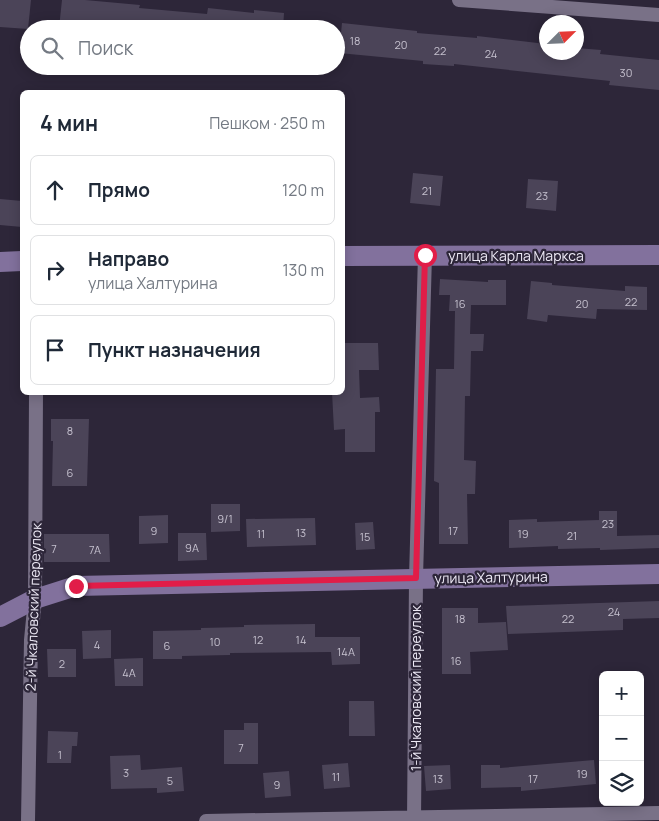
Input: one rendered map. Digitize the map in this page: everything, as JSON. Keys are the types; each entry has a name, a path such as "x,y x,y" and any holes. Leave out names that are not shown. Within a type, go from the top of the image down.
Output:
{"street":[{"path":"460,0 659,15"},
{"name":"1-й Чкаловский переулок","path":"414,819 416,578 425,255"},
{"name":"улица Карла Маркса","path":"345,256 659,255"},
{"path":"0,262 20,261"},
{"name":"2-й Чкаловский переулок","path":"28,821 31,640 35,599 36,395"},
{"name":"улица Халтурина","path":"0,617 35,599 76,586 659,574"},
{"path":"206,821 414,819 659,813"}],"building":[{"path":"0,0 31,0 29,20 20,20 20,28 0,27"},
{"path":"62,0 140,5 139,8 207,14 208,8 254,13 254,10 284,13 284,20 60,20"},
{"path":"345,23 417,31 417,33 477,38 477,36 539,43 539,60 584,60 584,49 601,50 600,54 659,60 659,90 609,85 610,81 454,64 454,66 423,64 423,61 345,54"},
{"path":"413,173 443,176 440,206 410,203"},
{"path":"528,179 558,181 556,211 526,208"},
{"path":"0,199 20,201 20,227 0,225"},
{"path":"440,279 488,282 488,280 506,280 506,305 471,305 470,334 484,334 483,351 471,351 470,396 465,396 464,460 476,461 475,494 467,494 468,544 439,544 439,483 434,481 436,369 454,369 455,311 449,311 450,295 439,295"},
{"path":"531,281 552,283 552,285 625,291 625,286 647,287 647,310 597,309 596,319 548,315 547,322 527,319"},
{"path":"345,343 378,343 379,370 359,370 360,398 379,397 380,412 375,412 375,452 345,452 345,429 334,430 332,395 345,395"},
{"path":"51,419 89,419 87,486 52,486 53,441 51,441"},
{"path":"211,504 240,504 240,531 211,532"},
{"path":"599,511 617,511 617,536 659,535 659,548 600,550 600,548 558,549 558,546 509,548 509,520 537,519 537,522 599,520"},
{"path":"168,515 168,543 139,544 139,516"},
{"path":"315,518 316,545 247,547 246,519"},
{"path":"373,522 375,549 356,550 355,523"},
{"path":"178,533 206,533 207,560 178,561"},
{"path":"44,534 109,534 110,562 44,562"},
{"path":"659,601 659,618 623,619 623,630 508,634 506,606"},
{"path":"442,608 478,608 478,623 506,622 508,650 470,652 471,674 442,674"},
{"path":"315,624 315,637 360,637 360,664 332,665 331,652 230,653 230,655 182,656 182,659 153,659 153,631 201,630 201,628 244,627 244,625"},
{"path":"111,630 111,658 83,659 82,631"},
{"path":"47,649 76,649 76,677 48,677"},
{"path":"143,658 143,686 115,686 114,659"},
{"path":"349,701 374,701 375,736 349,736"},
{"path":"244,723 258,723 258,764 224,764 224,730 244,730"},
{"path":"48,731 78,732 77,746 72,746 71,763 47,763"},
{"path":"140,755 141,770 182,767 184,791 157,793 157,788 111,789 110,756"},
{"path":"594,760 596,784 521,791 521,787 481,788 481,765 500,765 500,768"},
{"path":"348,763 350,787 324,789 322,765"},
{"path":"450,765 451,789 426,791 424,766"},
{"path":"289,771 291,796 265,798 263,773"}],"route":[{"path":"76,586 416,578 425,255"}]}
